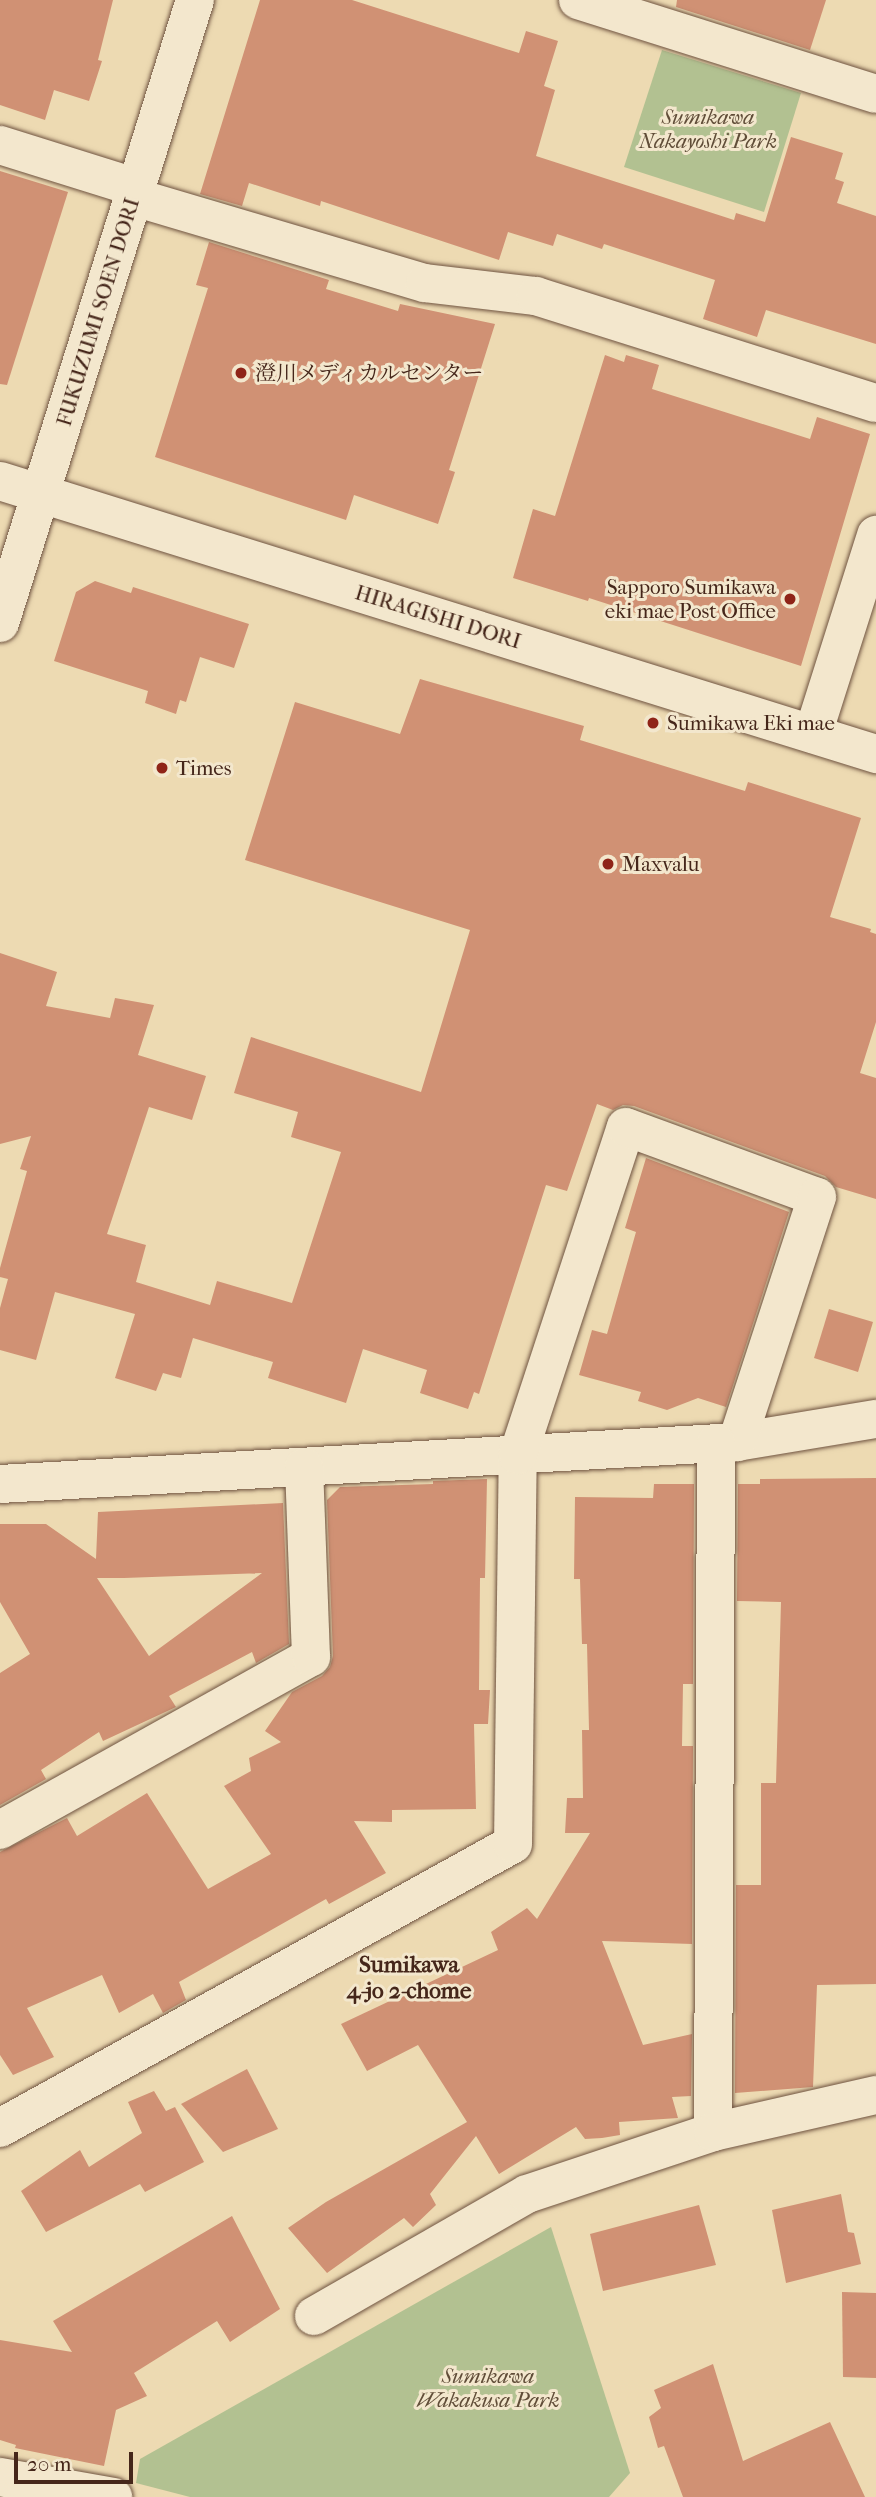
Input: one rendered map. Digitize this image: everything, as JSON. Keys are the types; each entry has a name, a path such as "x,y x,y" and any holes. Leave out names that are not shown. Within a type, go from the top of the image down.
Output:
{"street":[{"name":"FUKUZUMI SOEN DORI","path":"0,623 194,0"},
{"path":"578,0 876,94"},
{"path":"0,145 135,192 425,284 536,296 876,403"},
{"name":"HIRAGISHI DORI","path":"0,481 876,754"},
{"path":"813,734 876,535"},
{"path":"0,2128 513,1844 518,1455 626,1126 817,1197 727,1443 713,2132"},
{"path":"0,1484 727,1443 876,1419"},
{"path":"0,1829 311,1657 304,1467"},
{"path":"314,2316 527,2194 713,2132 876,2095"},
{"path":"0,2477 109,2497"}],"green space":[{"name":"Sumikawa Nakayoshi Park","path":"662,50 801,93 764,212 624,167"},
{"name":"Sumikawa Wakakusa Park","path":"551,2227 630,2473 609,2497 190,2497 136,2483 140,2459"}],"building":[{"path":"0,0 113,0 98,60 102,61 89,101 54,90 45,120 0,105"},
{"path":"260,0 352,0 519,53 526,31 558,41 544,86 555,90 536,156 734,220 736,213 765,222 791,137 843,153 835,179 844,182 837,203 876,216 876,344 766,310 757,337 703,319 715,280 604,244 602,249 557,234 553,246 508,232 499,260 321,201 320,206 249,183 242,206 200,194"},
{"path":"677,0 826,0 810,50 676,7"},
{"path":"0,171 68,192 7,385 0,384"},
{"path":"209,242 329,280 326,289 398,311 400,304 495,324 449,470 455,472 438,524 354,495 346,520 155,457 208,288 196,285"},
{"path":"605,355 624,362 626,355 659,365 652,389 810,439 817,417 870,434 801,666 589,598 588,601 513,578 533,509 555,516"},
{"path":"95,581 131,593 133,587 249,624 234,668 200,657 186,702 180,700 176,714 145,703 148,691 54,661 76,592"},
{"path":"420,679 584,726 580,740 745,791 748,782 861,818 830,917 871,929 870,932 876,934 876,1022 860,1073 876,1078 876,1199 836,1187 825,1176 634,1106 623,1105 613,1110 597,1104 567,1191 546,1185 479,1394 474,1392 468,1409 420,1393 427,1370 363,1349 346,1403 268,1378 273,1362 193,1338 181,1378 163,1373 156,1391 115,1378 135,1314 55,1292 36,1360 0,1350 0,1308 8,1279 0,1277 0,1268 27,1171 20,1169 31,1136 0,1144 0,953 57,972 46,1006 110,1018 115,998 154,1005 138,1055 206,1076 192,1120 149,1107 107,1234 146,1245 136,1282 210,1305 217,1281 292,1303 341,1152 291,1137 298,1112 234,1093 251,1037 421,1092 470,930 245,860 295,702 400,734"},
{"path":"646,1158 789,1212 726,1407 698,1398 667,1410 638,1401 641,1392 579,1375 592,1330 607,1334 636,1232 625,1228"},
{"path":"829,1309 873,1322 858,1372 814,1358"},
{"path":"876,1478 876,1984 817,1985 813,2087 735,2093 736,1885 761,1885 761,1783 776,1783 781,1602 737,1601 738,1484 760,1484 760,1479"},
{"path":"487,1479 485,1578 480,1578 479,1690 490,1690 488,1724 474,1724 476,1809 392,1810 392,1822 354,1821 386,1873 329,1904 326,1899 179,1982 186,2000 163,2013 153,1994 119,2013 102,1975 27,2008 54,2057 13,2075 0,2055 0,1852 67,1818 77,1836 147,1793 208,1889 271,1854 224,1786 251,1771 249,1758 281,1742 265,1731 292,1692 322,1676 330,1667 333,1656 327,1500 340,1487"},
{"path":"654,1484 694,1484 693,1684 683,1684 682,1746 693,1746 692,1944 602,1941 643,2045 692,2034 691,2096 672,2097 678,2118 619,2122 620,2135 602,2138 585,2139 576,2127 499,2174 476,2136 430,2194 436,2205 413,2227 404,2218 327,2273 288,2228 326,2202 467,2122 418,2045 367,2071 341,2024 498,1950 491,1932 527,1908 537,1919 590,1833 565,1833 567,1798 583,1798 582,1730 589,1730 587,1644 582,1644 580,1579 574,1579 575,1497 653,1498"},
{"path":"283,1503 289,1644 256,1663 252,1652 169,1696 176,1707 103,1741 99,1732 41,1770 46,1779 0,1805 0,1673 30,1654 0,1602 0,1524 46,1524 96,1559 98,1512","holes":["262,1573 149,1656 97,1578"]},
{"path":"247,2069 278,2129 223,2152 181,2104"},
{"path":"154,2091 166,2111 175,2107 204,2162 145,2192 140,2184 46,2232 21,2191 80,2150 89,2167 142,2133 128,2102"},
{"path":"841,2194 848,2232 854,2233 861,2264 786,2283 772,2210"},
{"path":"699,2205 716,2265 603,2291 590,2234"},
{"path":"232,2216 280,2309 230,2342 217,2321 134,2373 147,2396 116,2410 104,2466 15,2448 16,2445 0,2440 0,2340 72,2352 53,2321"},
{"path":"842,2292 876,2293 876,2378 843,2377"},
{"path":"713,2364 743,2461 830,2422 865,2497 683,2497 664,2446 658,2448 649,2417 661,2408 654,2390"}],"place":[{"name":"澄川メディカルセンター","path":"241,373"},
{"name":"Sapporo Sumikawa eki mae Post Office","path":"790,599"},
{"name":"Sumikawa Eki mae","path":"653,723"},
{"name":"Times","path":"162,768"},
{"name":"Maxvalu","path":"608,864"}],"district":[{"name":"Sumikawa 4-jo 2-chome","path":"409,1978"}]}
